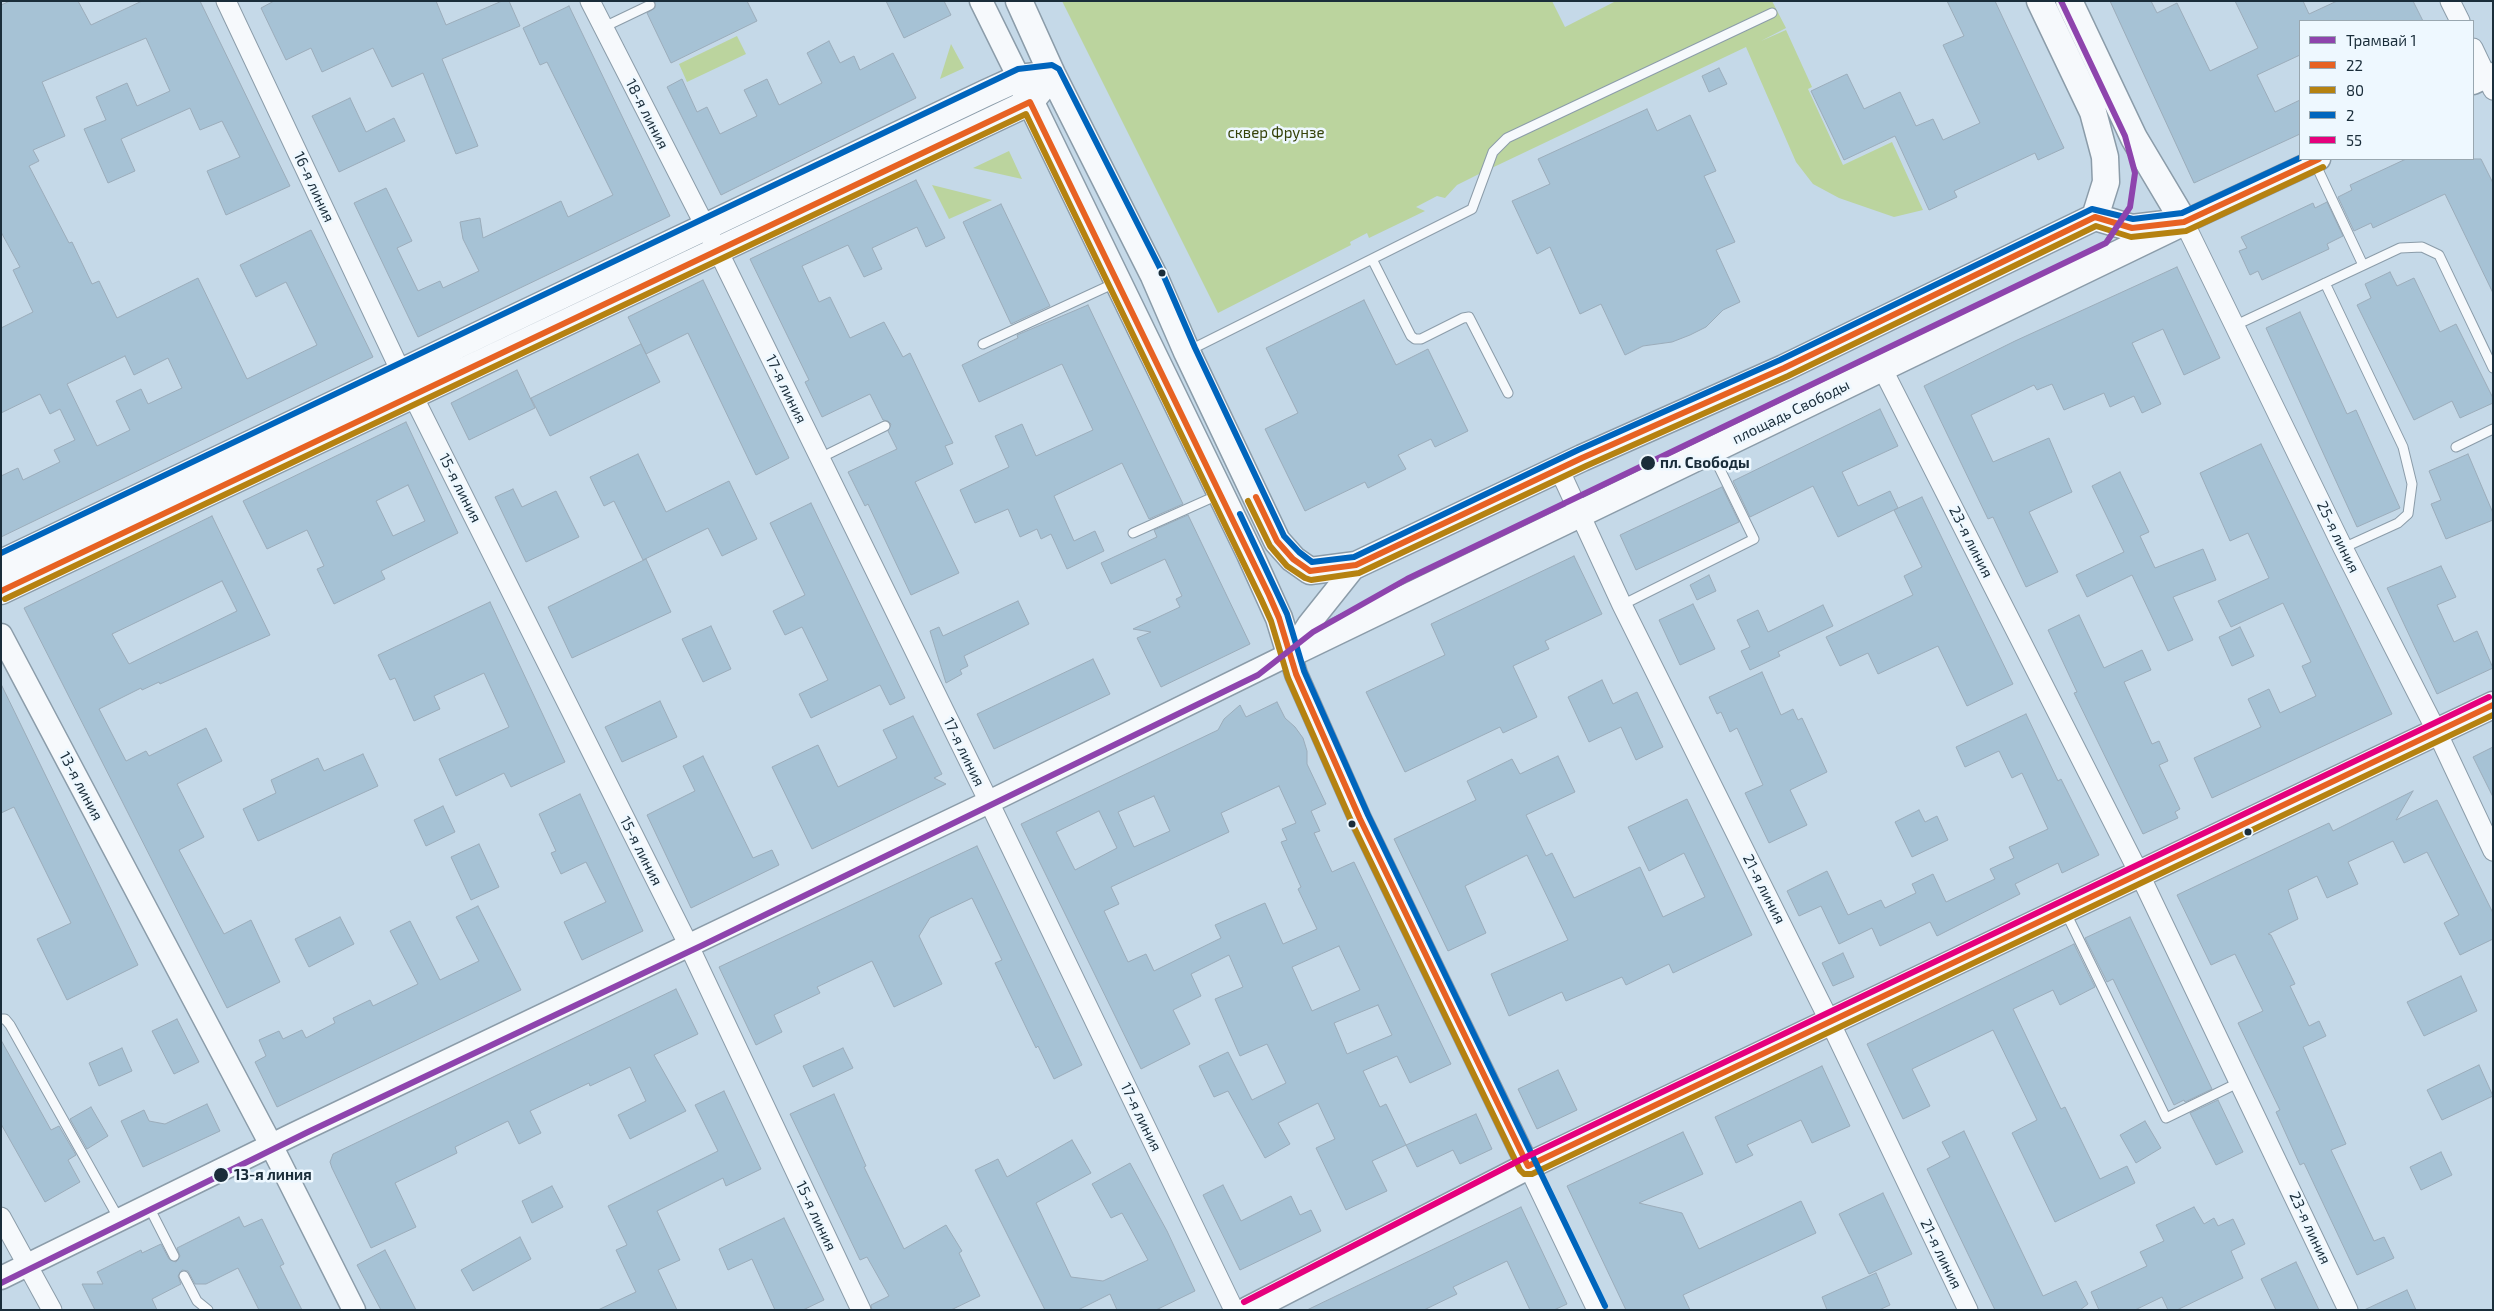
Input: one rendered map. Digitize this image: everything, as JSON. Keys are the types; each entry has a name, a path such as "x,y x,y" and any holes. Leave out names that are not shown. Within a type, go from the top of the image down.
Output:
{"main road":[{"path":"1019,1 1052,74 1146,260 1187,352 1277,542 1292,559 1310,571 1356,565 1559,469 1784,368 2095,217 2132,228 2184,222 2134,138 2069,1"},
{"path":"2040,1 2093,112 2105,156 2106,182 2095,217"},
{"path":"1,563 1018,78 1052,74"},
{"path":"1,591 1030,102 1052,74"},
{"path":"1018,78 1272,603 1290,654"},
{"name":"площадь Свободы","path":"1290,654 2184,222"},
{"path":"1248,1310 1528,1166 2493,705"}],"street":[{"name":"16-я линия","path":"226,1 413,395"},
{"name":"18-я линия","path":"590,1 717,250"},
{"path":"981,1 1018,78"},
{"path":"2450,1 2460,20"},
{"path":"2474,51 2486,81"},
{"path":"2184,222 2317,160"},
{"name":"25-я линия","path":"2184,222 2236,325 2343,548 2437,732 2493,851"},
{"name":"17-я линия","path":"717,250 989,802 1234,1310"},
{"name":"23-я линия","path":"1882,368 2139,873 2348,1310"},
{"name":"15-я линия","path":"413,395 689,946 861,1310"},
{"name":"21-я линия","path":"1559,469 1622,605 1830,1022 1968,1310"},
{"path":"1,1278 148,1205 989,802 1290,654 1309,624 1356,565"},
{"name":"13-я линия","path":"1,635 272,1146 354,1310"},
{"path":"1290,654 1296,674 1360,819 1597,1310"},
{"path":"1,1217 52,1310"}],"lane":[{"path":"604,27 650,5"},
{"path":"1187,352 1472,209 1493,152 1507,138 1772,13"},
{"path":"2317,160 2363,265"},
{"path":"2236,325 2400,248 2422,247 2439,255 2493,368"},
{"path":"1372,259 1411,336 1415,339 1422,339 1469,317 1508,393"},
{"path":"984,344 1118,282"},
{"path":"2325,283 2403,447 2412,484 2408,514 2398,523 2343,548"},
{"path":"820,458 885,426"},
{"path":"2456,447 2493,428"},
{"path":"1622,605 1754,539 1710,450"},
{"path":"1133,533 1220,494"},
{"path":"2064,909 2166,1118 2240,1082"},
{"path":"1,1019 5,1019 10,1024 119,1219"},
{"path":"148,1205 174,1256"},
{"path":"184,1276 197,1301 208,1310"}],"green space":[{"name":"сквер Фрунзе","path":"1062,1 1552,1 1565,27 1616,1 1772,1 1786,28 1761,41 1786,30 1812,87 1808,89 1843,165 1892,142 1923,210 1894,217 1839,198 1813,184 1796,162 1746,47 1457,185 1445,198 1437,196 1416,207 1425,211 1369,238 1367,233 1350,242 1351,245 1218,313"},
{"path":"737,36 746,54 687,82 679,64"},
{"path":"951,44 964,68 940,79"},
{"path":"1009,151 1022,179 973,168"},
{"path":"932,185 992,200 949,219"}],"building":[{"path":"10,1 78,1 91,25 142,1 200,1 290,186 226,215 207,171 240,157 222,121 200,130 190,108 121,139 135,171 108,183 84,129 106,120 96,97 127,83 137,106 170,91 146,38 42,82 65,136 33,150 39,161 29,166 69,243 72,242 92,284 99,281 117,318 198,278 247,379 317,345 286,282 256,297 240,265 311,230 373,357 1,537 1,476 18,468 23,480 60,462 54,450 75,440 60,409 50,414 40,394 1,413 1,328 33,312 13,270 20,267 1,232 1,5","holes":["125,356 134,375 168,358 182,388 148,404 141,389 116,401 130,430 97,446 67,384"]},
{"path":"274,1 436,1 446,25 502,1 509,1 520,26 442,59 478,146 456,154 423,73 392,87 373,48 322,72 311,48 286,60 261,8"},
{"path":"655,1 747,1 757,21 671,63 647,13 655,8"},
{"path":"886,1 944,1 951,15 904,38"},
{"path":"1947,1 1995,1 2064,148 2038,160 2035,153 1954,191 1957,197 1929,210 1895,136 1844,160 1811,91 1847,74 1864,109 1900,92 1916,126 1933,119 1943,140 1980,123 1943,45 1964,36"},
{"path":"2110,1 2151,1 2157,13 2177,3 2210,71 2258,48 2235,1 2303,1 2309,14 2337,1 2413,1 2422,20 2299,20 2299,55 2257,75 2275,112 2299,100 2299,134 2194,183"},
{"path":"569,6 670,216 418,337 354,203 386,188 412,241 397,248 418,291 440,281 443,288 479,271 463,239 460,222 480,218 483,238 561,201 568,217 613,195 547,62 540,65 523,28"},
{"path":"829,41 840,63 854,56 860,70 893,53 916,98 721,195 667,87 682,79 697,112 707,107 720,134 757,116 744,90 767,79 779,105 822,83 807,53"},
{"path":"1719,68 1727,84 1709,92 1702,76"},
{"path":"350,98 366,132 394,118 405,141 339,172 312,116"},
{"path":"1647,109 1657,131 1690,115 1716,171 1704,176 1735,242 1716,250 1740,302 1723,310 1706,327 1690,335 1672,342 1643,346 1625,355 1601,304 1580,314 1550,247 1537,254 1512,201 1550,184 1538,159"},
{"path":"2481,159 2493,183 2493,293 2445,194 2373,228 2371,223 2354,231 2338,197 2352,190 2350,185 2404,160"},
{"path":"916,180 945,238 926,247 917,227 872,248 882,269 864,277 848,245 802,266 819,302 830,297 850,338 884,322 903,357 910,353 953,443 945,446 953,464 915,482 959,573 911,595 868,504 865,506 848,472 897,449 888,431 891,424 883,420 870,394 822,417 805,382 809,380 750,259"},
{"path":"2327,202 2343,236 2327,244 2329,249 2262,280 2258,271 2250,275 2239,251 2247,248 2241,237 2313,203 2315,208"},
{"path":"1001,204 1050,306 1011,324 963,222"},
{"path":"2177,267 2220,358 2184,375 2163,329 2132,343 2161,404 2142,413 2134,396 2110,407 2104,393 2064,410 2052,384 2037,390 2034,385 1971,415 1993,462 2049,438 2072,492 2029,512 2058,572 2026,587 1993,517 1988,519 1924,386 2015,341"},
{"path":"2390,272 2397,286 2414,278 2440,332 2456,324 2493,398 2493,403 2460,418 2452,401 2414,420 2357,305 2371,298 2365,284"},
{"path":"703,280 789,458 756,475 688,333 646,354 628,317"},
{"path":"1364,300 1396,365 1428,349 1468,431 1435,447 1431,439 1398,455 1406,469 1368,488 1365,482 1305,511 1265,429 1298,413 1266,348"},
{"path":"1088,305 1183,504 1149,519 1122,463 1054,496 1074,541 1095,531 1104,551 1067,569 1051,534 1041,539 1037,529 1020,537 1008,509 975,523 960,490 1009,467 995,436 1022,424 1036,456 1093,430 1062,364 979,402 962,365 1018,338 1017,335"},
{"path":"2300,312 2347,414 2356,410 2400,508 2357,527 2266,328"},
{"path":"641,344 660,382 550,436 531,398"},
{"path":"517,370 535,408 469,440 451,403"},
{"path":"1880,409 1898,446 1842,472 1858,506 1890,491 1898,508 1838,537 1813,486 1750,517 1733,481"},
{"path":"406,422 458,533 381,571 385,579 334,604 317,569 324,566 307,530 267,549 243,501","holes":["408,485 425,521 393,536 376,501"]},
{"path":"2261,444 2392,714 2212,798 2194,758 2261,727 2248,699 2269,689 2280,713 2316,696 2302,666 2311,662 2283,603 2231,627 2218,601 2269,578 2248,533 2230,541 2200,473"},
{"path":"638,454 666,512 729,481 757,539 722,556 708,528 643,560 614,501 604,506 590,477"},
{"path":"2468,454 2493,513 2493,520 2446,539 2431,504 2441,500 2429,471"},
{"path":"2120,472 2149,532 2140,536 2155,568 2203,549 2216,580 2173,597 2193,640 2168,651 2132,575 2087,597 2076,575 2124,552 2092,486"},
{"path":"1722,487 1739,522 1636,570 1620,535"},
{"path":"513,489 522,507 556,491 579,537 526,562 495,497"},
{"path":"1922,497 2013,684 1967,706 1938,646 1878,674 1868,653 1840,666 1826,637 1913,595 1904,576 1922,567 1894,510"},
{"path":"811,503 905,698 890,705 880,685 811,718 799,694 828,680 802,627 785,635 773,611 805,595 770,523"},
{"path":"1188,515 1250,644 1161,687 1137,638 1151,632 1133,629 1180,607 1176,599 1182,596 1165,559 1111,584 1101,563 1157,537 1154,530"},
{"path":"212,516 270,635 160,684 159,682 142,690 141,688 99,709 126,761 146,751 149,756 206,728 222,761 177,784 204,837 179,850 224,934 251,920 280,982 227,1008 24,608","holes":["222,581 237,611 129,664 112,634"]},
{"path":"1574,556 1602,614 1545,641 1549,649 1513,666 1537,717 1503,733 1500,727 1405,772 1366,692 1445,655 1431,624"},
{"path":"646,559 671,612 572,658 548,607"},
{"path":"2441,566 2456,597 2437,605 2454,642 2477,631 2493,668 2437,694 2387,588"},
{"path":"1709,575 1716,591 1697,600 1690,585"},
{"path":"1018,601 1029,624 964,656 968,666 960,670 962,674 946,683 930,631 939,627 943,636"},
{"path":"490,602 565,762 511,787 504,773 456,796 439,759 509,727 484,673 434,696 440,709 414,721 395,678 390,680 378,655"},
{"path":"1693,604 1715,649 1680,665 1659,620"},
{"path":"1823,605 1833,626 1778,652 1780,656 1750,670 1741,651 1750,647 1737,620 1758,610 1768,632"},
{"path":"2079,615 2104,668 2142,650 2151,670 2124,682 2152,744 2159,741 2168,761 2159,765 2180,809 2175,812 2178,818 2143,834 2074,693 2077,692 2048,630"},
{"path":"711,626 731,669 703,682 682,639"},
{"path":"2240,627 2254,656 2232,666 2219,637"},
{"path":"1093,659 1110,694 994,749 977,714"},
{"path":"1762,672 1781,715 1793,709 1798,720 1802,718 1827,772 1790,790 1807,825 1769,843 1745,793 1763,785 1737,728 1730,732 1721,712 1717,714 1709,697"},
{"path":"1602,680 1613,704 1637,692 1663,747 1636,760 1621,727 1589,742 1568,697"},
{"path":"1,684 138,965 67,1000 37,939 71,923 14,807 1,813"},
{"path":"660,701 677,737 622,762 605,727"},
{"path":"1277,702 1285,718 1303,738 1307,751 1307,764 1326,804 1311,811 1320,831 1314,833 1332,872 1354,862 1451,1064 1410,1083 1397,1056 1363,1071 1380,1107 1386,1104 1406,1145 1372,1161 1387,1191 1346,1210 1316,1148 1335,1139 1318,1103 1278,1123 1290,1144 1265,1158 1228,1091 1214,1097 1199,1066 1228,1052 1252,1100 1286,1083 1267,1044 1240,1056 1215,999 1243,987 1229,955 1191,974 1201,996 1173,1010 1190,1044 1141,1069 1021,824 1218,730 1224,719 1240,705 1246,717","holes":["1279,786 1296,823 1282,829 1287,840 1281,842 1301,887 1298,889 1317,929 1283,944 1265,903 1215,925 1221,938 1154,971 1146,954 1128,962 1104,911 1119,904 1111,887 1229,832 1221,813","1154,796 1170,831 1134,847 1118,812","1099,811 1117,848 1075,870 1056,832","1339,946 1360,990 1312,1011 1292,967","1378,1005 1392,1035 1347,1054 1334,1023"]},
{"path":"2026,714 2058,781 2061,779 2099,855 2062,873 2058,863 2015,884 2020,894 1937,936 1930,922 1880,946 1872,928 1839,944 1821,906 1799,916 1787,891 1827,871 1848,915 1881,900 1885,908 1916,893 1912,884 1933,874 1946,902 1995,879 1990,869 2014,858 2009,847 2048,829 2022,773 2012,778 1999,751 1965,767 1956,747"},
{"path":"913,716 942,774 934,778 946,784 812,849 772,767 818,745 838,787 897,758 883,730"},
{"path":"2493,747 2493,797 2473,757"},
{"path":"363,754 378,786 258,841 243,809 276,793 271,780 318,758 324,771"},
{"path":"703,756 753,858 772,850 779,865 691,908 647,815 695,791 683,766"},
{"path":"1558,756 1575,792 1526,815 1546,856 1552,853 1574,898 1640,867 1663,917 1705,897 1684,853 1649,871 1628,827 1687,799 1752,935 1673,973 1669,964 1626,985 1622,977 1566,1001 1562,992 1509,1016 1491,974 1568,940 1527,855 1465,886 1486,933 1448,951 1394,839 1476,800 1467,781 1512,759 1520,774"},
{"path":"2413,791 2396,820 2437,800 2493,913 2493,939 2460,955 2444,923 2459,915 2427,852 2404,863 2393,841 2348,862 2358,884 2327,898 2317,876 2288,890 2298,919 2268,934 2271,935 2295,984 2290,986 2309,1026 2319,1021 2326,1036 2303,1047 2346,1144 2331,1150 2374,1241 2384,1237 2394,1258 2357,1275 2304,1163 2300,1165 2276,1112 2280,1110 2238,1023 2263,1011 2235,954 2211,965 2177,895 2329,823 2333,831"},
{"path":"580,794 643,931 582,960 564,922 606,902 586,862 561,874 551,853 556,851 539,814"},
{"path":"443,806 455,832 426,846 414,820"},
{"path":"1919,810 1925,822 1937,816 1948,840 1912,857 1895,822"},
{"path":"479,844 499,887 471,900 451,857"},
{"path":"977,846 1082,1065 1054,1079 1038,1046 1036,1048 995,963 1002,960 972,898 930,918 919,936 942,984 894,1007 872,961 817,987 820,993 774,1015 782,1032 756,1045 719,967"},
{"path":"478,906 521,990 277,1107 255,1062 266,1056 259,1040 279,1031 283,1039 302,1030 306,1038 335,1023 333,1018 370,1000 373,1006 418,984 390,931 410,921 440,980 479,961 456,917"},
{"path":"340,917 354,944 309,967 295,939"},
{"path":"2130,917 2212,1089 2185,1102 2184,1100 2174,1105 2113,979 2107,982 2085,938"},
{"path":"2074,944 2095,987 2060,1005 2053,990 2013,1009 2061,1109 2065,1107 2100,1179 2127,1166 2135,1183 2055,1222 2012,1133 2037,1120 1993,1030 1912,1069 1930,1106 1903,1119 1867,1044"},
{"path":"1843,953 1854,977 1833,986 1822,963"},
{"path":"2461,976 2477,1011 2424,1036 2407,1002"},
{"path":"676,989 698,1034 654,1055 686,1111 630,1139 618,1115 646,1101 630,1067 590,1086 589,1083 530,1111 541,1133 519,1144 508,1121 455,1147 457,1153 395,1183 416,1227 371,1248 332,1168 330,1162 333,1154"},
{"path":"177,1019 199,1062 174,1074 152,1031"},
{"path":"1,1040 51,1130 59,1126 76,1155 68,1160 80,1182 45,1202 1,1124"},
{"path":"122,1048 132,1071 99,1086 89,1063"},
{"path":"843,1048 853,1068 813,1087 803,1066"},
{"path":"2479,1065 2493,1096 2442,1120 2427,1090"},
{"path":"1822,1066 1850,1126 1812,1143 1801,1120 1747,1145 1753,1155 1736,1163 1715,1117"},
{"path":"1558,1070 1577,1110 1537,1129 1518,1089"},
{"path":"724,1091 761,1169 726,1186 723,1178 657,1211 680,1260 658,1270 677,1310 598,1310 636,1292 616,1250 627,1245 608,1206 718,1151 695,1105"},
{"path":"834,1094 866,1166 864,1167 904,1249 946,1225 962,1251 959,1253 980,1296 951,1310 872,1310 871,1305 889,1296 867,1257 860,1260 790,1114"},
{"path":"2218,1100 2243,1152 2216,1165 2190,1113"},
{"path":"207,1104 220,1131 143,1167 121,1121 144,1110 149,1121 165,1124"},
{"path":"91,1107 108,1136 87,1149 70,1119"},
{"path":"1476,1114 1492,1149 1460,1164 1453,1150 1417,1167 1406,1145"},
{"path":"2145,1121 2161,1148 2136,1163 2120,1135"},
{"path":"1964,1131 2043,1296 2076,1281 2088,1304 2080,1310 1995,1310 1927,1169 1950,1157 1942,1142"},
{"path":"1683,1132 1703,1174 1639,1203 1682,1213 1699,1249 1801,1201 1816,1233 1683,1295 1690,1310 1626,1310 1567,1186"},
{"path":"1072,1140 1091,1173 1036,1203 1071,1277 1103,1281 1148,1260 1122,1213 1111,1218 1092,1184 1130,1163 1167,1231 1195,1291 1156,1310 1117,1310 1110,1294 1078,1310 1045,1310 975,1170 998,1159 1007,1177"},
{"path":"2441,1152 2452,1175 2421,1190 2410,1167"},
{"path":"1223,1185 1241,1221 1291,1196 1300,1215 1311,1210 1321,1231 1240,1270 1203,1195"},
{"path":"552,1186 563,1207 532,1223 522,1201"},
{"path":"1883,1193 1912,1254 1869,1274 1839,1214"},
{"path":"1521,1207 1567,1304 1554,1310 1530,1310 1507,1261 1453,1287 1457,1294 1424,1310 1307,1310"},
{"path":"2194,1207 2204,1224 2214,1218 2218,1226 2233,1219 2245,1244 2231,1251 2243,1278 2177,1310 2168,1310 2162,1297 2135,1310 2099,1310 2091,1292 2147,1266 2140,1252 2164,1241 2156,1225"},
{"path":"239,1217 244,1227 262,1219 284,1264 280,1266 302,1310 259,1310 238,1268 206,1284 195,1284 188,1271 182,1270 178,1276 181,1284 152,1299 157,1310 95,1310 82,1284 103,1284 97,1272 141,1250 142,1253 161,1244 169,1259 176,1262 180,1256 177,1248"},
{"path":"784,1218 824,1300 803,1310 775,1310 752,1259 728,1270 719,1249"},
{"path":"520,1237 531,1259 473,1291 461,1270"},
{"path":"385,1250 416,1310 381,1310 357,1265"},
{"path":"2296,1262 2319,1310 2276,1310 2261,1279"},
{"path":"1876,1273 1890,1305 1879,1310 1827,1310 1822,1297"},
{"path":"2407,1290 2416,1310 2364,1310"}],"tram line":[{"name":"1","path":"1,1283 308,1132 703,945 1258,675 1313,632 1407,579 2106,243 2130,207 2135,173 2125,136 2061,1"}],"transit line":[{"name":"2","path":"1,553 1018,69 1052,65 1059,69 1162,272 1195,348 1284,536 1299,552 1312,562 1354,557 1578,450 1780,360 2092,209 2133,219 2182,213 2299,158"},
{"name":"22","path":"1,591 1030,102 1269,595 1279,618 1296,674 1360,819 1528,1166 2493,705"},
{"name":"80","path":"5,599 1026,114 1261,599 1271,621 1288,678 1352,823 1520,1170 1524,1174 1532,1174 2493,715"},
{"name":"22","path":"1256,497 1277,541 1293,559 1310,571 1356,565 1582,458 1784,368 2095,217 2132,228 2184,222 2317,160"},
{"name":"80","path":"1248,501 1270,546 1287,566 1305,578 1311,580 1359,573 1586,466 1788,376 2096,226 2131,237 2186,231 2323,167"},
{"name":"2","path":"1240,514 1287,614 1304,671 1368,815 1605,1306"},
{"name":"55","path":"1244,1302 1524,1158 2489,697"}],"place":[{"name":"пл. Свободы","path":"1648,463"},
{"name":"13-я линия","path":"221,1175"}]}
